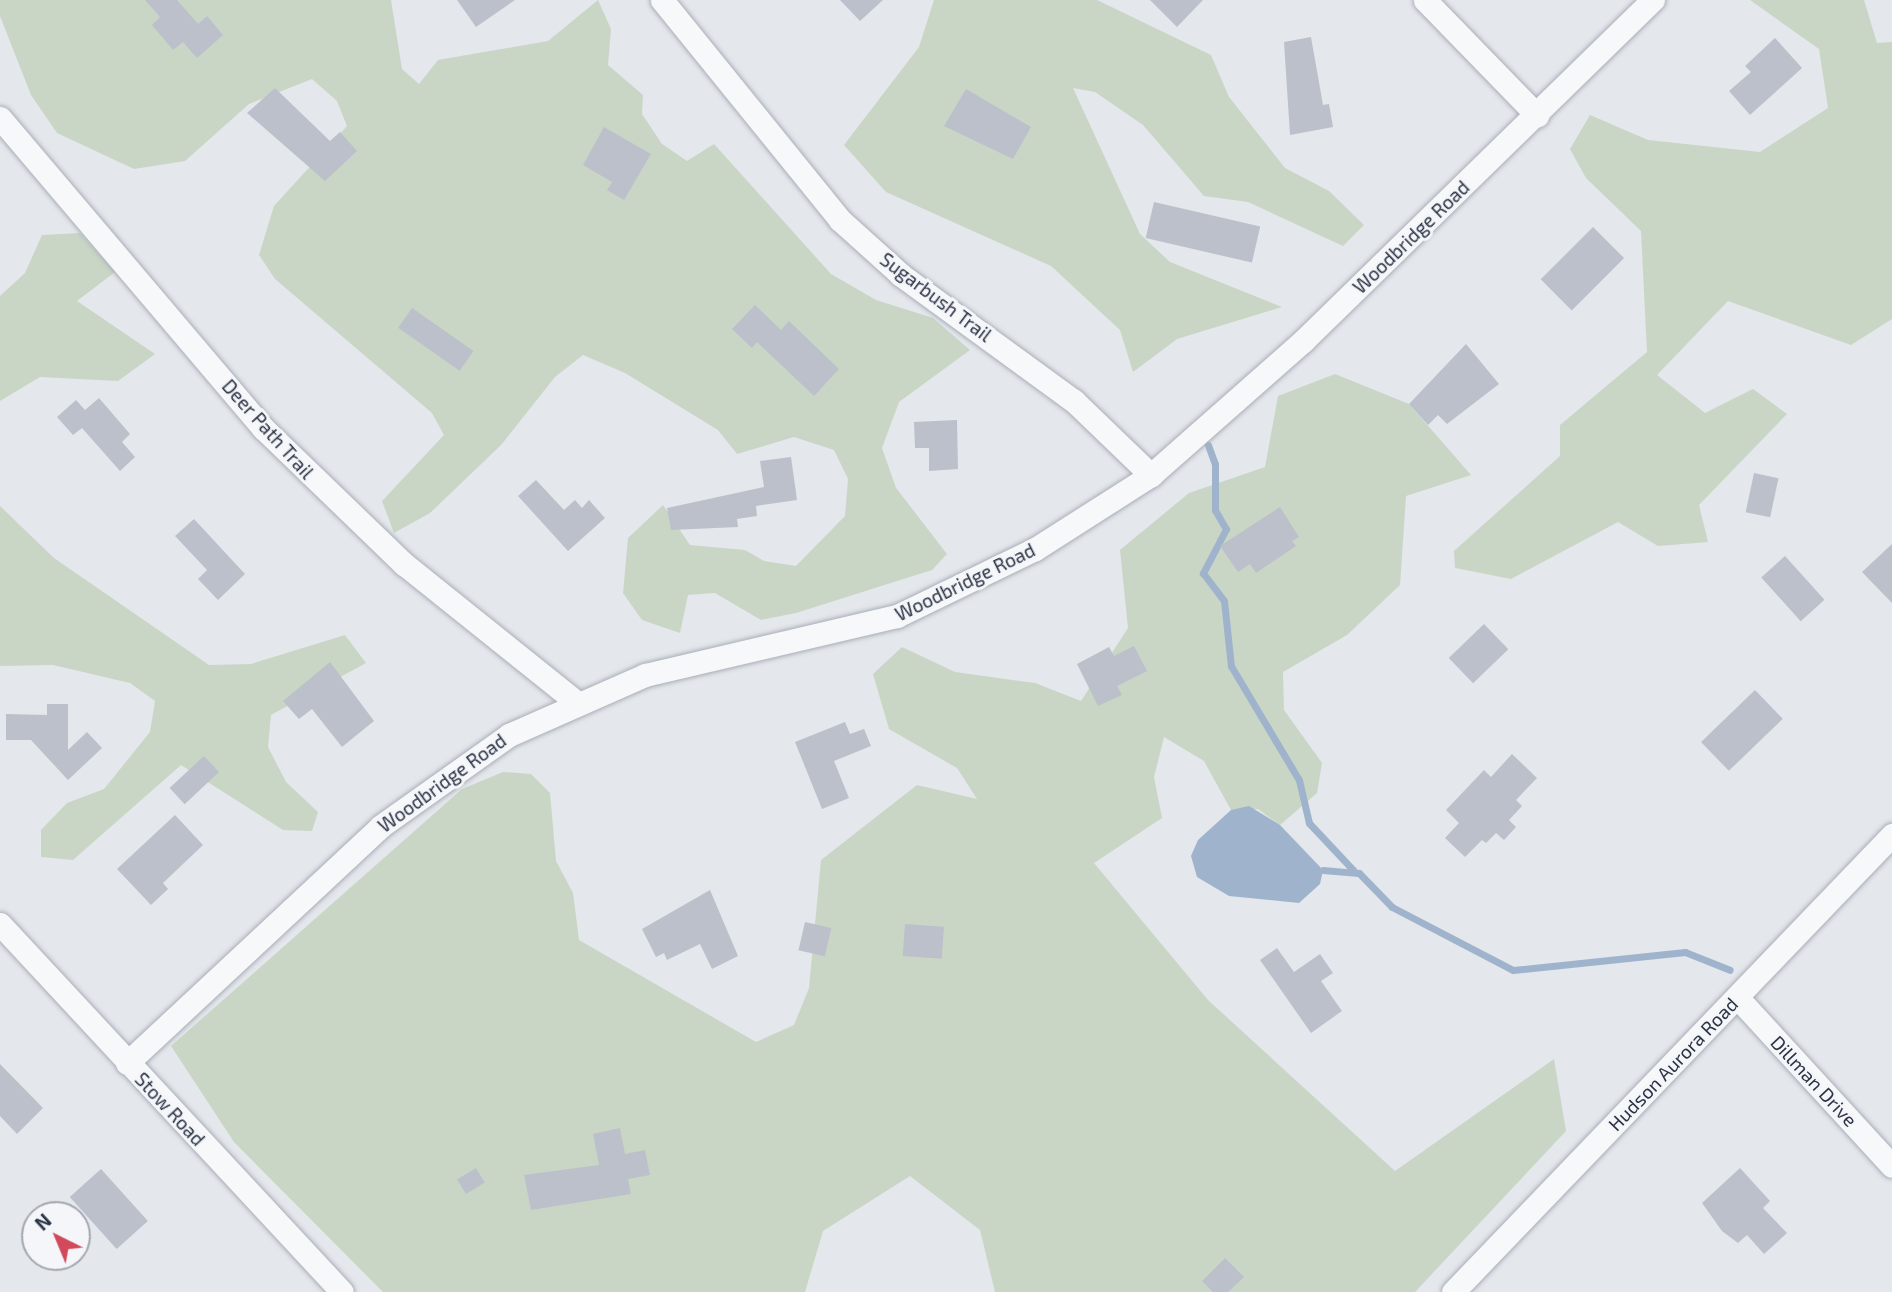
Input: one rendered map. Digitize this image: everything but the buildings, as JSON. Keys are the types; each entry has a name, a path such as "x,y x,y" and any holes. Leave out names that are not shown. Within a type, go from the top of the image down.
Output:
{"street":[{"name":"Sugarbush Trail","path":"662,0 840,220 901,275 1074,401 1151,474"},
{"path":"1425,0 1537,115"},
{"name":"Woodbridge Road","path":"127,1063 381,826 479,753 575,701 677,665 897,616 1035,549 1151,474 1303,341 1653,0"},
{"name":"Deer Path Trail","path":"0,118 263,428 404,565 575,701"},
{"name":"Hudson Aurora Road","path":"1453,1292 1892,835"},
{"name":"Stow Road","path":"0,924 342,1292"},
{"name":"Dillman Drive","path":"1737,998 1892,1166"}],"green space":[{"path":"0,0 391,0 402,69 419,84 438,60 548,41 598,0 611,29 608,65 643,95 642,114 662,144 687,161 714,144 831,274 876,300 933,318 970,350 899,402 882,448 896,488 947,554 932,570 796,613 761,620 715,593 688,595 680,633 642,620 623,593 628,538 663,505 690,545 745,550 764,561 796,566 845,516 848,479 834,450 794,437 737,454 718,430 625,373 583,355 555,377 501,445 430,513 394,533 382,501 444,435 432,413 275,279 259,255 274,206 347,126 337,101 312,79 249,104 185,161 134,169 57,133 31,95 0,16"},
{"path":"934,0 1097,0 1211,55 1229,97 1285,168 1329,191 1364,225 1343,246 1248,202 1204,196 1143,125 1095,92 1073,88 1140,234 1170,262 1282,307 1177,339 1133,372 1120,330 1051,266 886,192 844,145 919,47"},
{"path":"1750,0 1864,0 1877,43 1892,42 1892,319 1851,345 1728,301 1657,375 1705,413 1753,389 1787,414 1699,505 1708,542 1658,546 1618,522 1511,579 1455,568 1454,551 1560,456 1560,425 1647,352 1641,231 1586,178 1570,149 1590,115 1648,140 1760,152 1828,108 1819,49"},
{"path":"80,233 115,272 77,301 155,354 118,381 40,377 0,401 0,296 25,273 42,235"},
{"path":"1335,374 1409,404 1471,475 1406,496 1400,585 1347,635 1283,672 1284,710 1322,763 1317,793 1280,825 1258,809 1231,810 1204,761 1164,737 1154,777 1162,818 1094,863 1208,1000 1395,1171 1554,1059 1566,1131 1415,1292 995,1292 980,1230 910,1176 823,1231 805,1292 383,1292 234,1142 171,1046 462,789 503,772 531,774 550,793 556,861 573,893 579,940 756,1042 794,1025 809,988 821,860 917,785 977,799 957,768 889,729 873,674 902,647 955,672 1035,683 1081,701 1128,628 1120,550 1189,493 1265,467 1278,396"},
{"path":"0,506 54,558 209,665 251,664 345,635 366,663 271,715 268,747 286,782 318,812 312,831 283,830 181,765 73,860 41,857 41,830 67,803 104,789 150,732 155,701 130,683 53,665 0,666"}],"water":[{"path":"1249,806 1280,825 1323,870 1320,884 1299,903 1229,896 1197,877 1191,856 1198,840 1231,810"}],"waterway":[{"path":"1208,445 1215,464 1215,510 1226,529 1203,573 1224,601 1231,666 1299,780 1309,823 1354,871"},
{"path":"1323,870 1359,873 1392,907 1513,970 1685,952 1730,970"}]}
